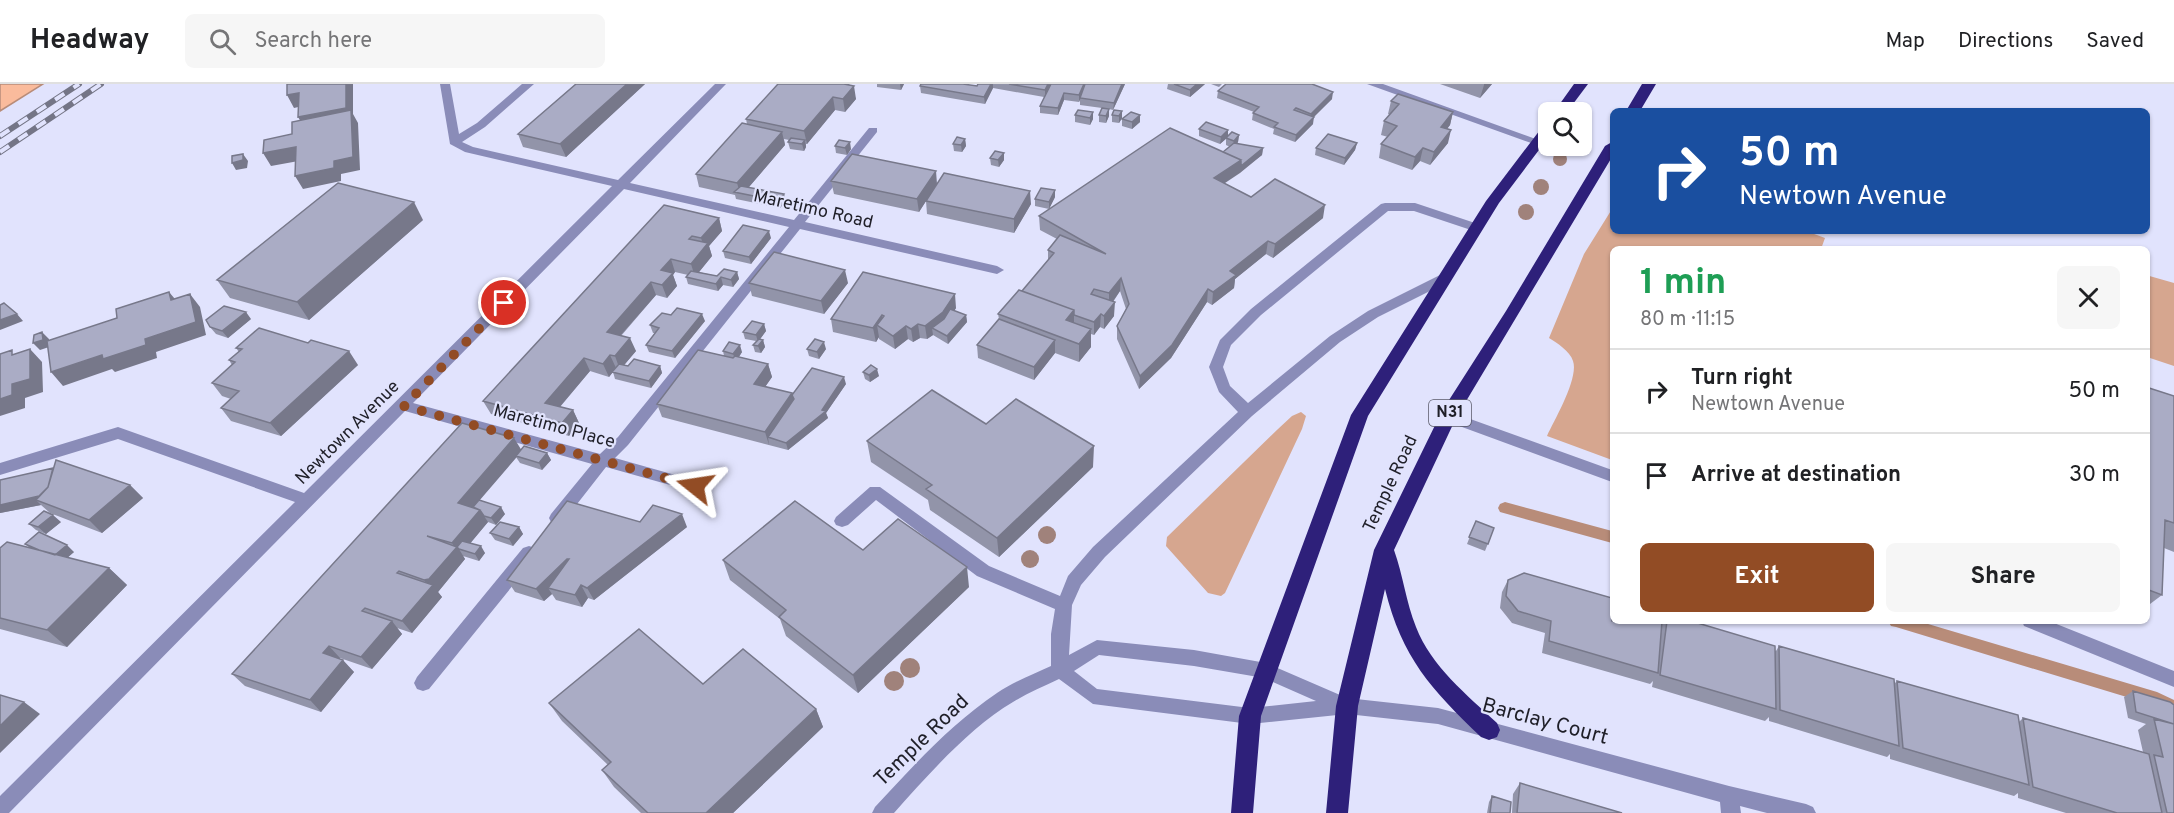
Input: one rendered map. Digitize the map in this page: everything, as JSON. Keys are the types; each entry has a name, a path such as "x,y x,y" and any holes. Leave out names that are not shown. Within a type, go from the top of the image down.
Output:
{"highway":[{"path":"1568,102 1581,84"},
{"path":"1635,108 1649,84"},
{"path":"1242,813 1250,716 1360,415 1493,201 1538,142"},
{"name":"Temple Road","path":"1347,706 1384,550 1448,416 1610,149"},
{"path":"1384,550 1407,629 1417,650 1453,696 1489,730"},
{"name":"N31","path":"1337,813 1347,706"}],"street":[{"path":"446,84 454,142 481,125 529,84"},
{"name":"Newtown Avenue","path":"0,809 404,406 722,84"},
{"path":"1372,84 1538,142"},
{"path":"550,526 603,461 623,441 873,130"},
{"name":"Maretimo Road","path":"454,142 469,150 997,270"},
{"path":"1247,412 1224,388 1216,367 1225,343 1256,312 1384,207 1416,207 1477,228"},
{"path":"1347,706 1250,716 1093,696 1060,670 1059,634 1064,604 1074,581 1099,552 1247,412 1335,339 1373,314 1445,278"},
{"name":"Maretimo Place","path":"404,406 695,486"},
{"path":"1448,416 1610,475"},
{"path":"0,469 118,433 226,473 308,500"},
{"path":"842,521 875,491 983,571 1064,604"},
{"path":"423,683 535,544"},
{"path":"2037,624 2174,679"},
{"name":"Temple Road","path":"882,813 921,770 965,728 1005,697 1060,670 1097,647 1194,658 1266,671 1347,706"},
{"name":"Barclay Court","path":"1347,706 1438,716 1730,804 1806,813"}],"shaded area":[{"path":"0,84 43,84 0,111"},
{"path":"1610,212 1610,234 1814,234 1825,238 1822,246 1610,246 1610,459 1547,436 1570,388 1574,368 1569,354 1549,338 1584,254"},
{"path":"2150,276 2174,283 2174,366 2150,358"},
{"path":"1301,412 1306,416 1302,429 1225,593 1221,596 1208,593 1166,546 1167,537 1278,429 1292,416"}],"building":[{"path":"287,84 346,84 346,108 298,117 299,93 287,95"},
{"path":"576,84 627,84 560,144 518,134"},
{"path":"778,84 854,86 843,99 833,97 804,131 746,119"},
{"path":"921,84 977,86 978,84 991,84 984,97 920,86"},
{"path":"1009,84 1048,84 1045,90"},
{"path":"1051,84 1084,84 1079,95 1064,93 1058,108 1040,106"},
{"path":"1085,84 1122,84 1114,103 1080,98"},
{"path":"1174,84 1197,84 1190,90"},
{"path":"1226,84 1312,84 1333,92 1311,114 1296,108 1294,110 1314,117 1296,135 1274,127 1278,123 1253,113 1259,107 1218,91"},
{"path":"1398,94 1453,112 1441,127 1451,130 1434,152 1423,148 1415,157 1381,144 1397,126 1384,121 1399,104 1391,101"},
{"path":"1102,108 1109,109 1106,116 1099,115"},
{"path":"351,110 353,157 334,161 334,168 295,176 296,147 263,153 264,140 292,134 292,122"},
{"path":"1078,110 1093,112 1090,118 1075,115"},
{"path":"1114,110 1122,111 1119,116 1112,115"},
{"path":"1131,112 1140,115 1132,122 1122,119"},
{"path":"1206,122 1228,130 1221,137 1199,129"},
{"path":"742,123 782,132 737,183 696,174"},
{"path":"1170,128 1241,160 1214,178 1251,197 1275,179 1325,205 1275,244 1268,241 1230,271 1236,275 1213,292 1208,289 1172,345 1140,376 1117,326 1129,304 1121,278 1109,293 1094,289 1091,294 1115,302 1104,316 1101,314 1094,322 1074,315 1074,310 1022,291 1054,253 1048,250 1060,235 1106,254 1039,216"},
{"path":"1232,132 1239,135 1234,141 1226,138"},
{"path":"1328,134 1357,143 1345,158 1316,148"},
{"path":"957,137 965,139 961,145 953,144"},
{"path":"791,138 805,140 802,144 788,142"},
{"path":"839,140 850,142 845,148 835,146"},
{"path":"1234,143 1263,148 1241,166 1241,160 1223,152"},
{"path":"995,151 1004,153 998,160 990,158"},
{"path":"243,154 243,160 232,163 232,156"},
{"path":"852,154 936,171 917,199 831,181"},
{"path":"944,173 1030,191 1014,219 926,201"},
{"path":"338,183 414,202 297,302 217,280"},
{"path":"741,186 784,194 779,201 734,192"},
{"path":"1041,188 1055,190 1049,202 1035,199"},
{"path":"664,205 719,218 701,238 692,236 689,239 708,243 691,264 671,259 661,270 673,273 662,285 651,282 607,332 630,338 615,356 610,355 603,364 584,358 545,403 573,410 562,423 483,401"},
{"path":"743,225 769,231 749,257 723,251"},
{"path":"774,252 845,270 821,301 749,283"},
{"path":"724,269 737,272 731,280 721,277 716,284 686,277 691,271 717,276"},
{"path":"863,272 955,294 943,312 925,326 918,324 911,329 906,326 893,336 877,325 884,316 882,315 873,328 831,319"},
{"path":"1019,290 1074,310 1066,320 1091,329 1079,344 998,314"},
{"path":"169,292 171,300 190,294 196,322 145,339 146,345 103,359 102,355 51,372 47,341 117,318 116,309"},
{"path":"4,303 17,314 0,320 0,305"},
{"path":"224,306 246,312 222,331 210,327 206,320"},
{"path":"677,308 702,314 672,351 646,345 659,328 650,325 662,313 671,315"},
{"path":"950,309 966,315 947,336 932,328 944,319"},
{"path":"999,319 1055,340 1034,367 977,345"},
{"path":"752,321 764,324 756,335 743,332"},
{"path":"259,328 308,343 311,340 349,351 270,423 221,408 239,391 212,383 235,362 229,360 242,349 236,348"},
{"path":"42,332 43,340 33,343 34,335"},
{"path":"759,339 763,340 758,346 753,345"},
{"path":"815,339 824,342 817,352 807,349"},
{"path":"729,342 740,345 733,354 723,351"},
{"path":"30,349 30,379 12,384 12,395 0,399 0,354 12,350 12,355"},
{"path":"698,350 768,364 754,384 792,393 765,432 657,404"},
{"path":"634,359 660,366 649,381 612,372 619,364 628,366"},
{"path":"871,365 877,369 869,375 863,372"},
{"path":"812,368 844,377 822,410 826,411 786,443 768,437 794,399 792,395"},
{"path":"2150,388 2174,396 2174,523 2165,520 2162,595 2150,590"},
{"path":"932,390 986,424 1016,399 1094,446 997,538 926,489 932,485 867,441"},
{"path":"462,423 514,438 458,503 480,510 452,543 427,536 457,547 429,579 424,580 399,571 397,573 433,585 402,621 365,608 362,611 392,621 361,657 329,646 323,653 343,660 310,700 232,674"},
{"path":"524,446 547,453 539,463 516,456"},
{"path":"56,460 130,485 89,520 36,500 48,487"},
{"path":"53,468 48,487 39,496 0,505 0,480"},
{"path":"479,500 501,507 491,518 484,516 480,510 473,507"},
{"path":"567,501 640,522 653,505 682,514 587,588 581,585 575,595 548,588 569,559 536,589 507,580"},
{"path":"795,501 863,550 898,519 967,567 853,675 779,617 786,610 723,560"},
{"path":"44,511 53,515 38,527 29,524"},
{"path":"1476,521 1494,528 1488,544 1469,537"},
{"path":"500,522 519,527 509,539 490,533"},
{"path":"39,532 67,545 55,555 25,544"},
{"path":"462,541 481,546 475,554 457,547"},
{"path":"7,542 109,568 47,630 0,618 0,548"},
{"path":"1524,573 1610,597 1610,624 1662,624 1658,673 1549,641 1551,621 1518,611 1506,596 1508,580"},
{"path":"1667,624 1701,624 1775,646 1776,709 1660,675"},
{"path":"639,629 703,684 743,649 816,709 706,813 648,813 602,770 611,762 549,703"},
{"path":"1779,646 1894,679 1899,746 1780,710"},
{"path":"1897,681 2018,715 2029,785 1903,748"},
{"path":"2133,691 2174,705 2174,724 2136,712"},
{"path":"0,695 24,702 0,726"},
{"path":"2023,718 2149,754 2162,813 2117,813 2033,787"},
{"path":"2154,719 2174,724 2174,813 2167,813 2154,755 2163,757"},
{"path":"1520,783 1622,813 1517,813"},
{"path":"1492,796 1511,802 1510,813 1490,813"}],"waterway":[{"path":"1505,508 1610,536"},
{"path":"1906,624 2157,699 2174,708"}],"railway":[{"path":"0,136 79,84"},
{"path":"0,152 101,84"}],"route":[{"path":"504,303 404,406 695,486"}]}
